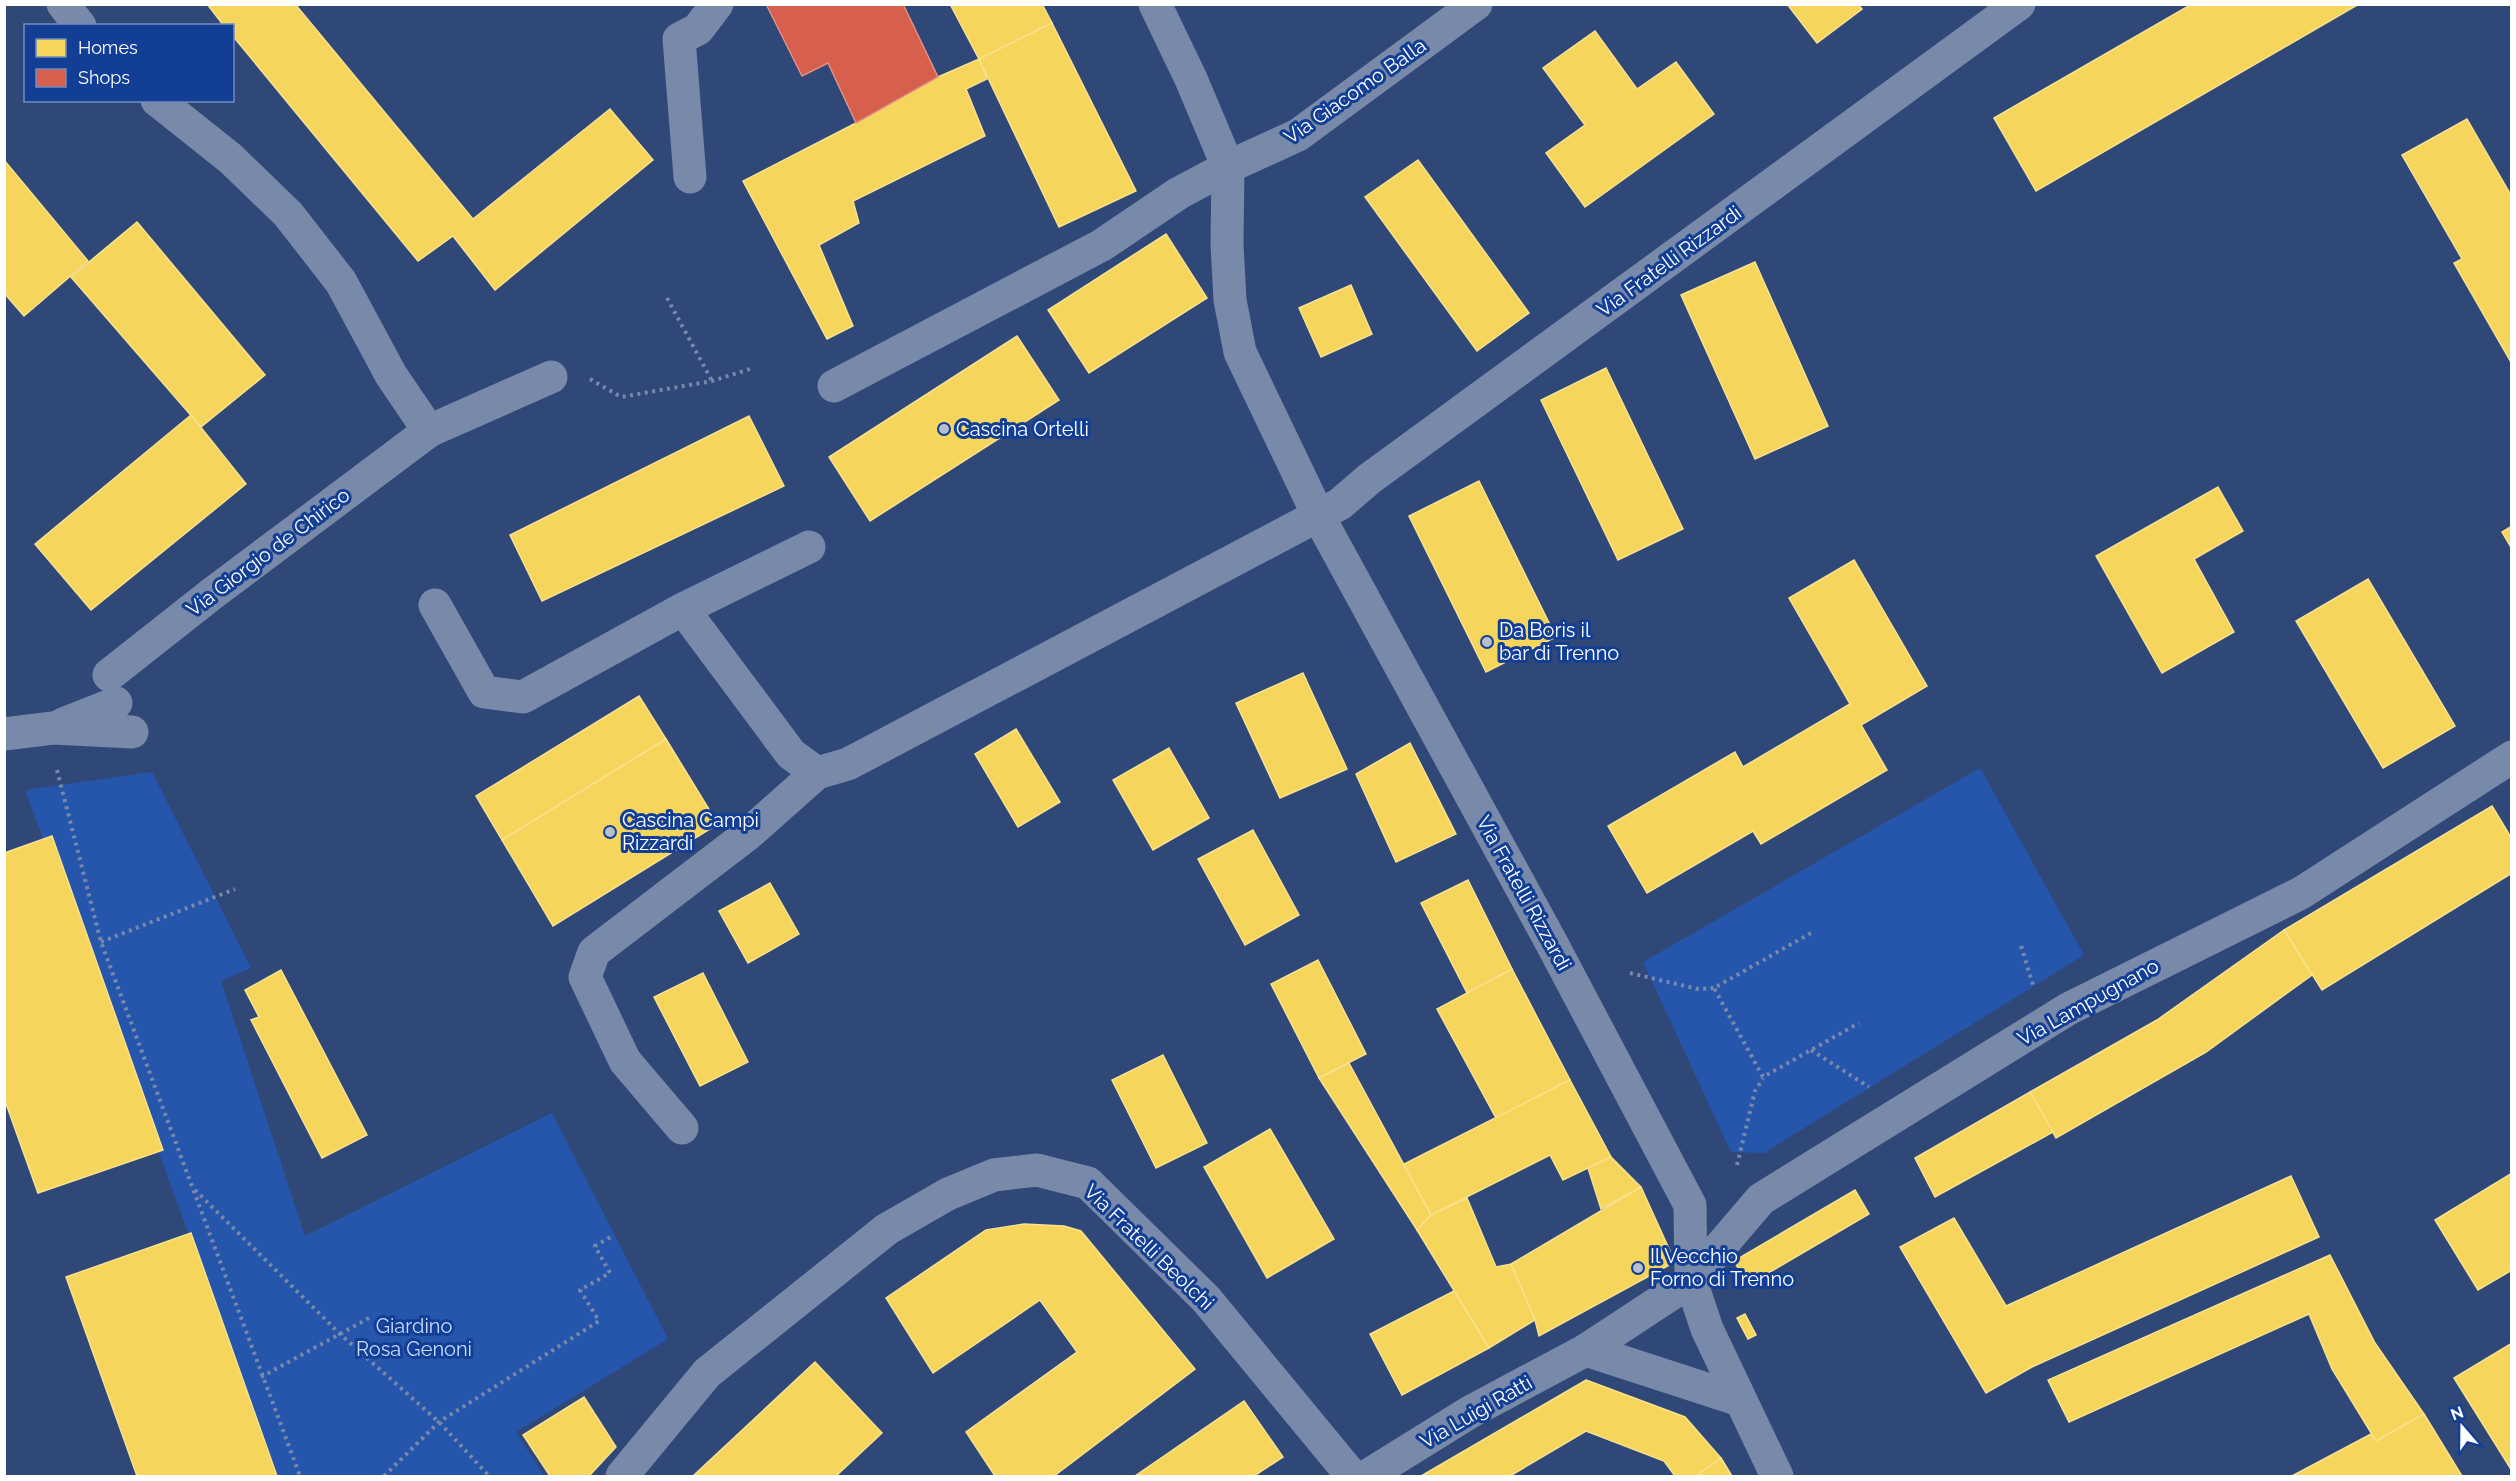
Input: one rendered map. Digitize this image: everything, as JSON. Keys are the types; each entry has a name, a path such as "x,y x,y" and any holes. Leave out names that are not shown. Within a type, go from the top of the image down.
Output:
{"street":[{"path":"63,4 78,24"},
{"path":"690,177 679,39 698,29 717,4"},
{"name":"Via Fratelli Rizzardi","path":"1155,4 1191,79 1227,167 1230,300 1240,352 1319,517 1551,942 1690,1205 1691,1281 1707,1329 1777,1476"},
{"name":"Via Giacomo Balla","path":"834,386 1102,245 1179,193 1227,167 1298,135 1476,4"},
{"name":"Via Fratelli Rizzardi","path":"1319,517 1340,504 1370,479 2019,4"},
{"path":"160,102 230,158 288,214 341,282 391,375 429,431"},
{"name":"Via Giorgio de Chirico","path":"53,729 112,689 213,593 429,431 551,377"},
{"path":"682,1128 625,1061 585,977 594,952 747,835 817,772 848,764 1319,517"},
{"path":"435,605 484,692 523,697 683,609 809,547"},
{"path":"683,609 791,754 817,772"},
{"path":"4,734 53,729 132,732"},
{"name":"Via Lampugnano","path":"1691,1281 1761,1199 2068,1009 2301,893 2511,757"},
{"name":"Via Fratelli Beolchi","path":"622,1476 707,1373 887,1228 948,1194 994,1175 1037,1170 1088,1184 1206,1299 1352,1476"},
{"name":"Via Luigi Ratti","path":"1368,1476 1470,1412 1586,1350 1691,1281"},
{"path":"1586,1350 1740,1400"}],"path":[{"path":"667,298 712,381"},
{"path":"584,376 621,397 712,381 750,369"},
{"path":"57,770 102,942 261,1377 300,1476"},
{"path":"102,942 235,889"},
{"path":"1630,973 1698,989 1714,988 1811,933"},
{"path":"2021,946 2034,987"},
{"path":"1714,988 1763,1077"},
{"path":"1737,1165 1755,1090 1763,1077 1858,1023"},
{"path":"1811,1050 1878,1094"},
{"path":"192,1187 340,1334 439,1422 489,1476"},
{"path":"384,1476 439,1422 599,1321 580,1290 610,1272 595,1246 614,1235"},
{"path":"261,1377 371,1317"}],"green space":[{"path":"1980,768 2084,955 1764,1153 1731,1152 1643,962"},
{"name":"Giardino Rosa Genoni","path":"152,772 251,968 221,981 305,1236 552,1113 668,1339 516,1432 544,1476 278,1476 25,790"}],"building: Homes":[{"path":"207,4 295,4 473,219 610,109 653,160 495,290 453,236 418,261 234,37 234,24 222,24"},
{"path":"950,4 1042,4 1052,23 979,59"},
{"path":"1787,4 1858,4 1862,9 1817,43"},
{"path":"2192,4 2359,4 2036,191 1994,118"},
{"path":"1052,23 1136,191 1059,227 979,59"},
{"path":"1595,31 1637,89 1676,62 1714,114 1585,207 1546,153 1585,125 1543,68"},
{"path":"979,59 987,79 966,89 985,136 853,201 859,223 819,245 853,326 827,339 743,181 856,123 938,77"},
{"path":"2467,119 2512,197 2512,364 2454,263 2462,259 2402,155"},
{"path":"4,160 88,261 24,316 4,293"},
{"path":"1418,160 1529,313 1477,351 1365,197"},
{"path":"137,222 265,375 201,427 71,277"},
{"path":"1166,234 1207,298 1089,373 1048,310"},
{"path":"1755,262 1828,426 1755,459 1681,295"},
{"path":"1351,285 1372,334 1321,357 1299,308"},
{"name":"Cascina Ortelli","path":"1017,336 1059,400 870,521 829,457"},
{"path":"1606,368 1683,529 1618,560 1541,400"},
{"path":"191,415 246,484 91,610 35,544"},
{"path":"749,416 784,486 542,601 510,535"},
{"path":"1479,481 1556,637 1486,672 1409,516"},
{"path":"2218,487 2243,531 2194,559 2234,632 2162,673 2096,556"},
{"path":"2512,526 2512,549 2502,532"},
{"path":"1854,560 1927,686 1861,725 1887,770 1761,844 1753,831 1647,893 1608,826 1735,752 1743,767 1850,704 1789,598"},
{"path":"2368,579 2455,726 2383,768 2296,621"},
{"path":"1303,673 1347,769 1280,798 1236,703"},
{"path":"639,696 666,739 502,840 476,796"},
{"path":"1016,729 1060,802 1018,827 975,754"},
{"name":"Cascina Campi Rizzardi","path":"666,739 718,824 553,926 502,840"},
{"path":"1410,743 1456,834 1396,862 1356,774"},
{"path":"1169,748 1209,818 1153,850 1113,780"},
{"path":"2492,806 2512,839 2512,873 2322,990 2284,930"},
{"path":"1253,830 1299,915 1245,945 1198,859"},
{"path":"52,836 163,1150 38,1193 4,1098 4,853"},
{"path":"1468,880 1512,969 1467,993 1421,903"},
{"path":"770,883 799,934 748,963 719,911"},
{"path":"2284,930 2312,975 2206,1052 2056,1138 2030,1092 2157,1020"},
{"path":"1318,960 1366,1054 1319,1078 1271,984"},
{"path":"1512,969 1570,1080 1496,1118 1437,1009"},
{"path":"281,970 367,1135 322,1158 251,1020 259,1017 245,990"},
{"path":"703,973 748,1062 700,1086 654,997"},
{"path":"1163,1055 1207,1143 1156,1168 1112,1080"},
{"path":"1349,1063 1431,1215 1417,1230 1319,1078"},
{"path":"1570,1080 1611,1157 1563,1180 1550,1155 1431,1215 1404,1164"},
{"path":"2030,1092 2053,1132 1935,1197 1915,1158"},
{"path":"1270,1129 1334,1239 1267,1278 1204,1167"},
{"path":"1611,1157 1641,1187 1601,1209 1588,1168"},
{"path":"2512,1173 2512,1270 2478,1290 2435,1220"},
{"path":"2291,1176 2319,1237 2034,1366 1986,1393 1900,1247 1954,1218 2006,1306"},
{"path":"1641,1187 1675,1262 1539,1336 1535,1320 1511,1264"},
{"path":"1855,1190 1869,1214 1748,1285 1734,1261"},
{"path":"1467,1198 1496,1267 1511,1264 1535,1320 1489,1348 1417,1230 1431,1215"},
{"path":"1024,1224 1064,1226 1081,1231 1195,1369 1054,1476 995,1476 966,1432 1077,1352 1040,1300 933,1373 886,1298 986,1230"},
{"path":"191,1233 277,1476 137,1476 66,1277"},
{"path":"2330,1255 2375,1343 2424,1414 2376,1441 2332,1369 2309,1314 2069,1422 2048,1380"},
{"path":"1454,1291 1489,1348 1402,1395 1370,1334"},
{"path":"1745,1314 1756,1335 1748,1339 1737,1318"},
{"path":"2512,1343 2512,1471 2454,1378"},
{"path":"815,1362 882,1433 836,1476 693,1476"},
{"path":"1586,1380 1685,1417 1721,1458 1696,1476 1675,1476 1664,1461 1586,1431 1510,1476 1421,1476"},
{"path":"584,1397 616,1447 589,1476 550,1476 523,1435"},
{"path":"1244,1401 1283,1457 1254,1476 1135,1476"},
{"path":"2424,1414 2462,1476 2292,1476 2371,1434 2376,1441"},
{"path":"1721,1458 1732,1476 1696,1476"}],"building: Shops":[{"path":"766,4 903,4 938,77 856,123 828,63 802,76"}],"place":[{"name":"Cascina Ortelli","path":"944,429"},
{"name":"Da Boris il bar di Trenno","path":"1487,642"},
{"name":"Cascina Campi Rizzardi","path":"610,832"},
{"name":"Il Vecchio Forno di Trenno","path":"1638,1268"}]}
